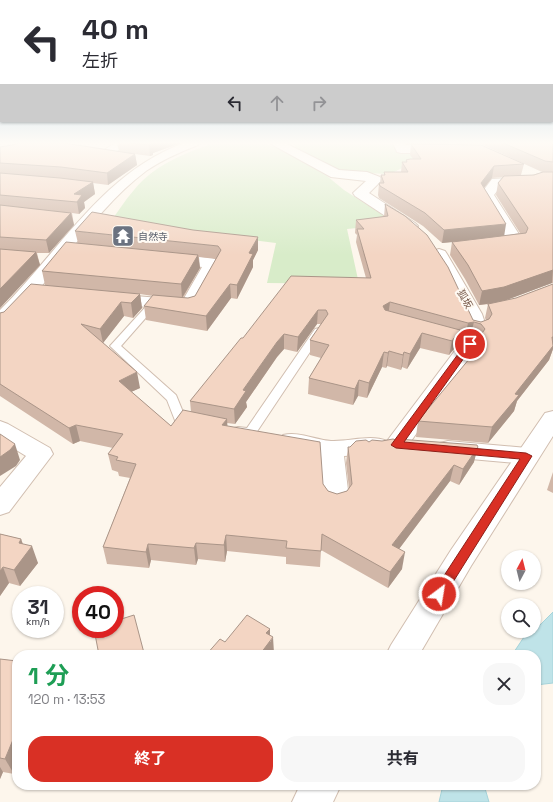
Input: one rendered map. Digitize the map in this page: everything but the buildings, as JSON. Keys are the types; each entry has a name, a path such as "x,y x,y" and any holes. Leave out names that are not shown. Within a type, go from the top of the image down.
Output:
{"street":[{"path":"0,321 7,306 37,291 59,255 88,222 107,190 123,180"},
{"name":"狐坂","path":"375,180 360,193 431,244 474,328 396,445"},
{"path":"476,246 516,242 487,195 497,182 533,180"},
{"path":"72,219 88,222"},
{"path":"431,244 453,249"},
{"path":"99,297 189,306 212,263 157,258"},
{"path":"405,650 526,456 553,418"},
{"path":"0,429 40,454 0,505"},
{"path":"250,433 331,450 396,445 526,456"},
{"path":"331,450 336,499"},
{"path":"311,802 319,790"}],"lane":[{"path":"154,303 115,346 172,398 180,420 203,424"},
{"path":"226,428 250,433 321,328"}],"green space":[{"path":"332,180 344,190 397,224 347,229 359,284 267,283 276,243 110,222 142,181"}],"water":[{"path":"553,612 553,683 541,684 541,650 515,650 523,638 541,638 541,624"},
{"path":"442,790 485,790 489,802 439,802"}],"place":[{"name":"自然寺","path":"123,236"}],"route":[{"path":"439,594 526,456 396,445 470,344"}]}
